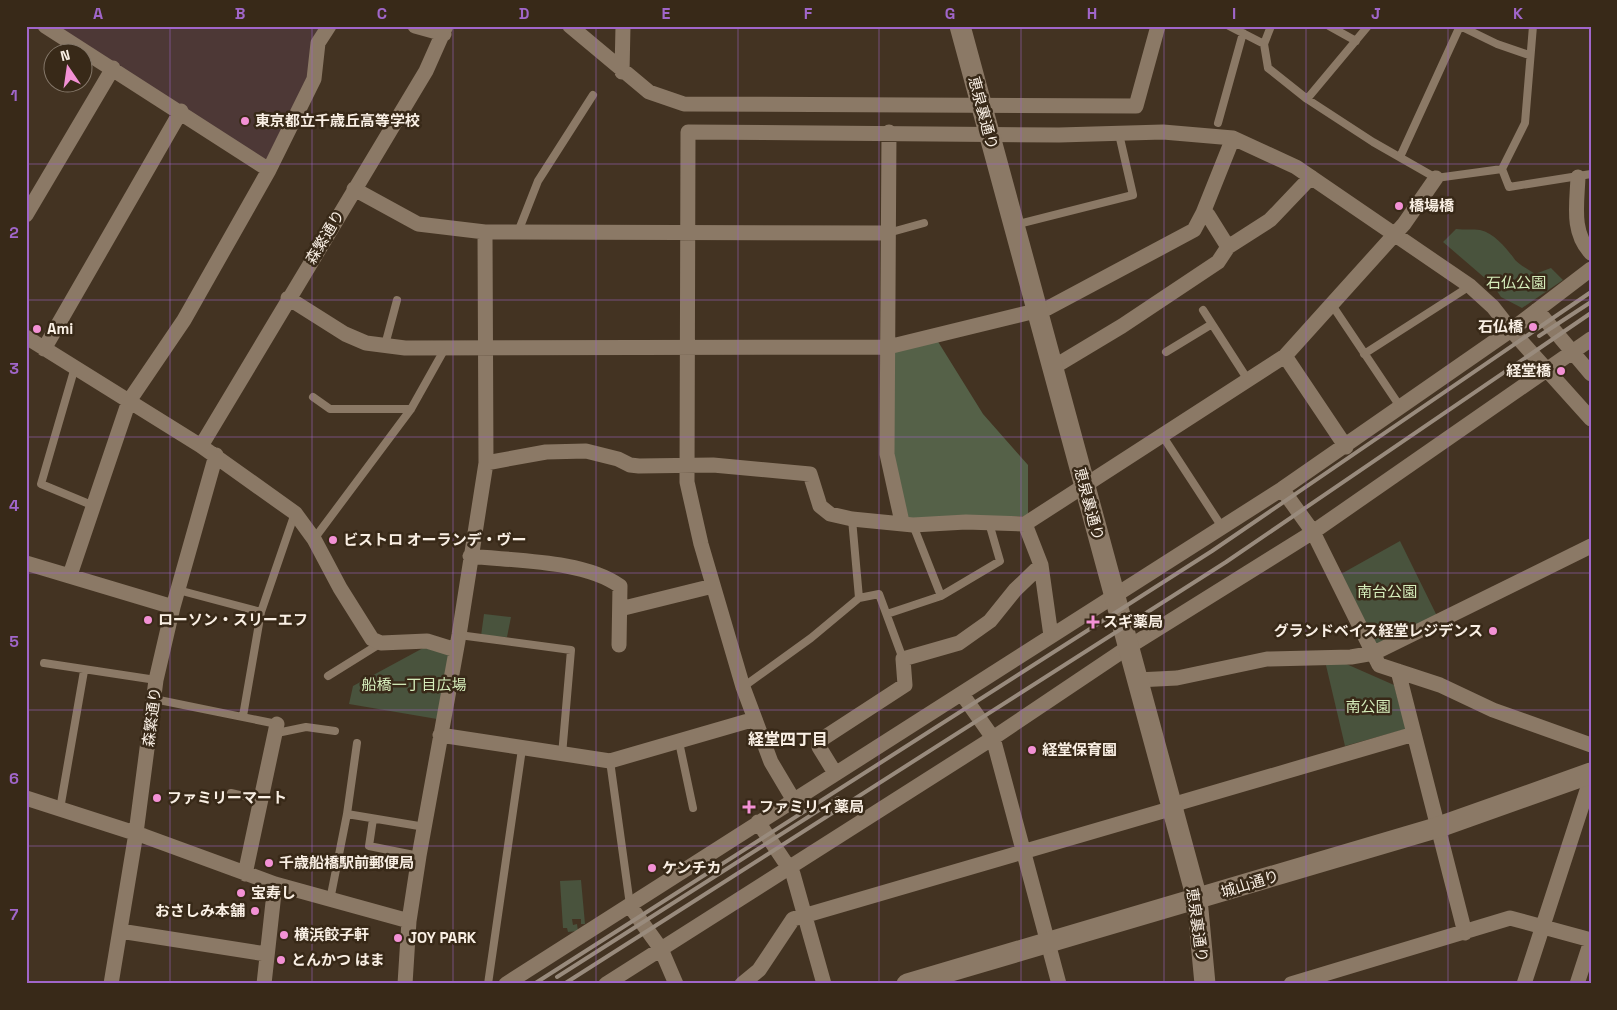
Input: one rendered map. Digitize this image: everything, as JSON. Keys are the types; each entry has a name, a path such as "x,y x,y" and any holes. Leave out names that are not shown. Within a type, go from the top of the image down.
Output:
{"street":[{"path":"46,26 182,111 270,170"},
{"path":"70,576 129,401 184,320 270,170 314,79 318,43 329,26"},
{"path":"415,26 445,30"},
{"path":"570,26 622,72 648,92 684,104 1136,106 1158,26"},
{"path":"622,26 622,72"},
{"name":"恵泉裏通り","path":"960,26 1113,597 1197,899 1205,984"},
{"name":"森繁通り","path":"201,446 288,298 426,71 445,30"},
{"path":"26,215 113,68"},
{"path":"44,349 182,111"},
{"path":"793,799 772,762 743,687 713,586 689,492 686,347 688,132 1119,134 1163,132 1233,138 1288,163 1470,286 1493,307 1546,370 1591,419"},
{"path":"889,132 888,454 907,524"},
{"path":"288,298 345,334 366,343 405,348 486,346 888,347 1048,308 1194,230 1204,213 1233,138"},
{"path":"1584,176 1578,232 1582,243 1591,252"},
{"path":"1052,368 1122,326 1218,262 1228,247 1270,220 1310,177"},
{"path":"486,462 546,452 586,451 639,466 687,464 759,468 810,474 820,506 830,514 852,519 907,524 1025,524 1286,356 1394,235 1436,178"},
{"path":"354,189 418,224 485,232 888,233"},
{"path":"1204,213 1208,215 1228,247"},
{"path":"405,984 409,921 419,856 457,642 486,462 485,232"},
{"path":"506,984 1346,447 1511,330 1591,269"},
{"path":"1537,310 1591,374"},
{"path":"26,337 201,446 295,512 314,539 340,588 372,639 381,643 457,642"},
{"path":"606,984 992,738 1127,648 1313,532 1591,339"},
{"path":"1286,356 1346,447"},
{"name":"森繁通り","path":"111,984 136,833 156,680 173,607 216,456"},
{"path":"1282,489 1313,532 1379,665 1440,685 1493,710 1591,745"},
{"path":"1025,524 1041,565 1051,636"},
{"path":"1137,680 1177,678 1267,659 1350,657 1374,653 1591,546"},
{"path":"470,556 586,569 610,579 620,586 619,645"},
{"path":"26,564 173,607"},
{"path":"834,773 819,748 819,741 905,686 903,659 959,642 990,621 1015,590 1041,565"},
{"path":"620,609 713,586"},
{"path":"1398,671 1465,933"},
{"path":"962,694 992,738 1025,853 1059,984"},
{"path":"440,736 610,761 755,719"},
{"path":"245,874 277,728"},
{"path":"742,984 759,970 793,919 1025,853 1414,734"},
{"name":"城山通り","path":"907,984 1439,828 1591,773"},
{"path":"1524,984 1591,778"},
{"path":"26,798 136,833 275,884 409,921"},
{"path":"758,822 794,874 824,984"},
{"path":"264,984 275,884"},
{"path":"630,906 660,949 676,984"},
{"path":"1291,984 1510,918 1591,941 1577,984"},
{"path":"120,931 266,954"}],"lane":[{"path":"1229,26 1264,44"},
{"path":"1271,26 1264,44 1268,68 1307,99 1373,142 1436,178 1502,169"},
{"path":"1329,26 1356,41"},
{"path":"1307,99 1368,26"},
{"path":"1400,157 1460,26 1497,44 1529,55"},
{"path":"1533,26 1529,55 1525,123 1502,169 1509,187 1584,176"},
{"path":"1218,122 1243,33"},
{"path":"518,232 538,181 593,95"},
{"path":"1013,225 1133,195 1119,134"},
{"path":"888,233 924,223"},
{"path":"1364,354 1470,286"},
{"path":"385,345 397,300"},
{"path":"1332,305 1401,408"},
{"path":"1203,310 1248,380"},
{"path":"1166,352 1212,324"},
{"path":"314,539 411,409 443,352 443,347"},
{"path":"75,367 41,484 94,506"},
{"path":"313,397 330,409 411,409"},
{"path":"1162,435 1222,527"},
{"path":"243,716 261,612 295,512"},
{"path":"852,519 859,598"},
{"path":"887,614 941,596 1000,561 989,523"},
{"path":"907,524 941,596"},
{"path":"178,590 261,612"},
{"path":"743,687 811,638 859,598 879,594 903,659"},
{"path":"457,642 571,650 562,755"},
{"path":"328,676 381,643"},
{"path":"44,663 84,671 156,680"},
{"path":"60,809 84,671"},
{"path":"154,699 243,716 277,728 306,727 335,731"},
{"path":"679,742 693,808"},
{"path":"330,900 347,814 357,743"},
{"path":"488,984 522,748"},
{"path":"610,761 630,906"},
{"path":"231,793 261,800"},
{"path":"347,814 425,827"},
{"path":"373,819 368,846 419,856"}],"shaded area":[{"name":"東京都立千歳丘高等学校","path":"48,26 325,26 311,77 268,165 92,54 92,42 73,42"}],"green space":[{"name":"石仏公園","path":"1456,229 1477,230 1490,234 1507,249 1517,262 1535,274 1551,268 1563,280 1522,308 1501,297 1493,285 1443,242"},
{"path":"937,340 983,414 1028,465 1028,516 912,520 904,514 892,446 892,351"},
{"name":"南台公園","path":"1400,541 1437,616 1375,646 1341,574"},
{"path":"484,614 511,617 507,637 481,636"},
{"name":"船橋一丁目広場","path":"425,647 449,654 437,719 349,704 353,686"},
{"name":"南公園","path":"1325,661 1344,663 1394,685 1406,729 1345,746"},
{"path":"581,880 585,924 581,924 581,919 572,919 573,925 577,924 578,931 568,932 567,928 563,928 560,881"}],"railway":[{"path":"534,984 1212,551 1591,292"},
{"path":"1539,336 1591,302"},
{"path":"564,984 1226,562 1591,313"},
{"path":"557,977 838,798"}],"place":[{"name":"東京都立千歳丘高等学校","path":"245,121"},
{"name":"橋場橋","path":"1399,206"},
{"name":"石仏橋","path":"1533,327"},
{"name":"Ami","path":"37,329"},
{"name":"経堂橋","path":"1561,371"},
{"name":"ビストロ オーランデ・ヴー","path":"333,540"},
{"name":"ローソン・スリーエフ","path":"148,620"},
{"name":"スギ薬局","path":"1093,622"},
{"name":"グランドベイス経堂レジデンス","path":"1493,631"},
{"name":"経堂保育園","path":"1032,750"},
{"name":"ファミリーマート","path":"157,798"},
{"name":"ファミリィ薬局","path":"749,807"},
{"name":"千歳船橋駅前郵便局","path":"269,863"},
{"name":"ケンチカ","path":"652,868"},
{"name":"宝寿し","path":"241,893"},
{"name":"おさしみ本舗","path":"255,911"},
{"name":"横浜餃子軒","path":"284,935"},
{"name":"JOY PARK","path":"398,938"},
{"name":"とんかつ はま","path":"281,960"}],"district":[{"name":"経堂四丁目","path":"788,739"}]}
